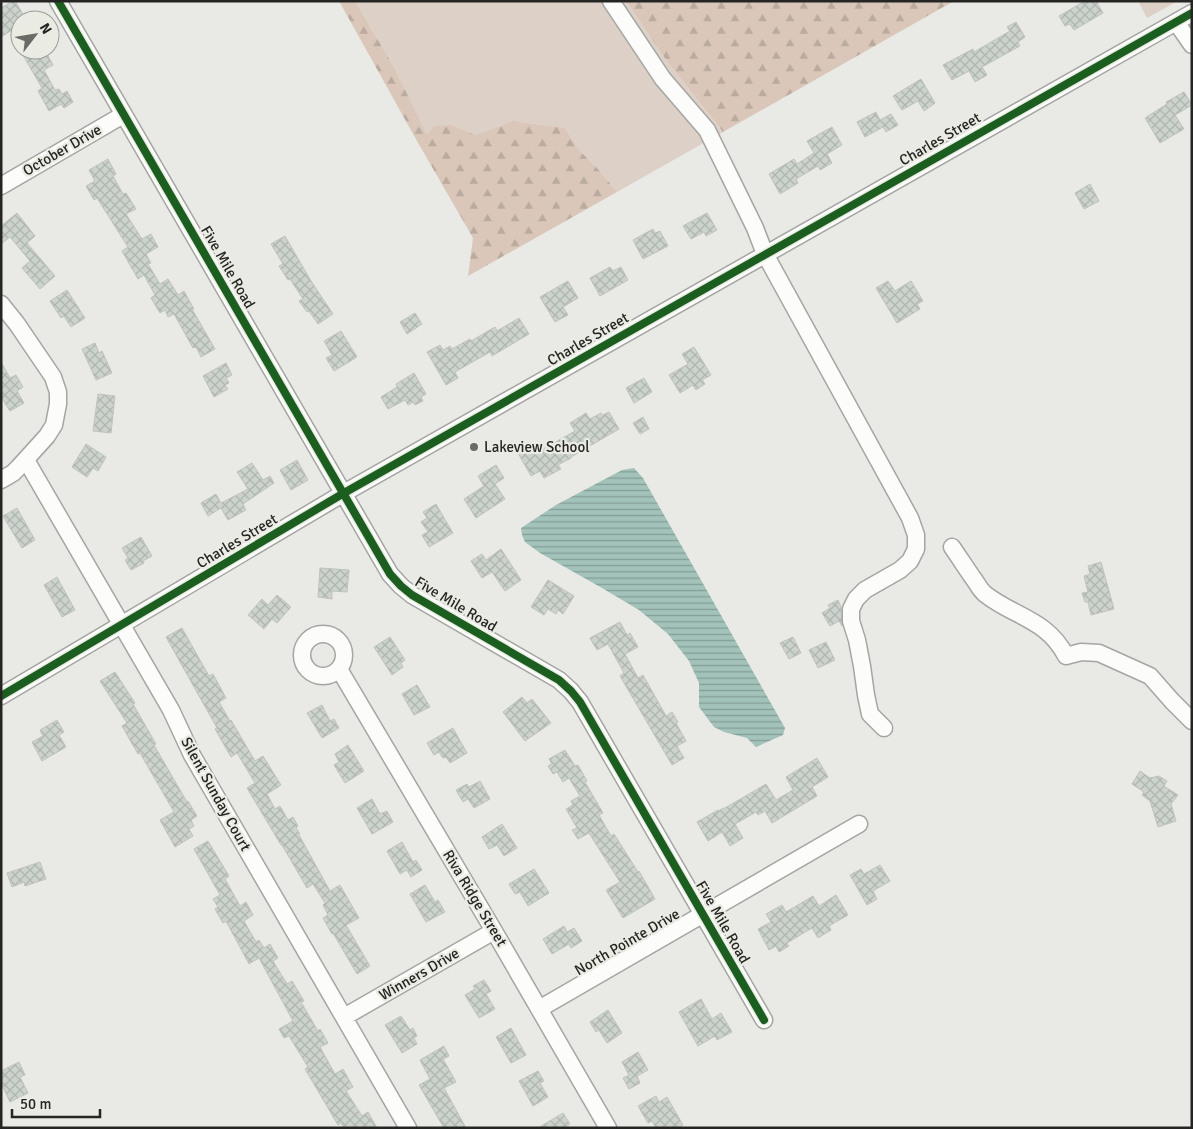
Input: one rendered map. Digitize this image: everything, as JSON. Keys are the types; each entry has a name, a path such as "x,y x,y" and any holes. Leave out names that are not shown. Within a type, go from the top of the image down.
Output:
{"street":[{"name":"Five Mile Road","path":"58,1 387,569 400,586 412,595 559,680 571,691 580,702 764,1020"},
{"path":"612,1 663,78 707,130 755,228 765,254 910,518 916,535 916,549 910,561 900,570 864,590 856,599 851,609 851,621 857,640 870,714 884,728"},
{"name":"Charles Street","path":"1,696 344,493 1192,13"},
{"path":"1176,22 1192,45"},
{"name":"October Drive","path":"1,186 124,115"},
{"path":"1,304 18,324 50,374 56,384 58,396 58,408 54,425 47,436 13,473 1,480"},
{"name":"Silent Sunday Court","path":"26,460 171,710 192,755 408,1128"},
{"path":"952,547 983,592 1000,604 1030,619 1048,632 1061,646 1066,656 1081,652 1100,653 1150,676 1192,720"},
{"name":"Riva Ridge Street","path":"339,669 540,1009 608,1128"},
{"name":"North Pointe Drive","path":"540,1009 859,824"},
{"name":"Winners Drive","path":"344,1017 494,931"}],"shaded area":[{"path":"355,1 626,1 666,60 723,132 617,192 579,150 565,128 513,121 476,135 452,125 427,136 394,67"},
{"path":"1138,1 1178,1 1147,18"}],"green space":[{"path":"339,1 355,1 394,67 427,135 434,126 452,125 476,135 513,121 565,128 579,150 617,192 468,276 473,238"},
{"path":"626,1 954,1 723,132 666,60"}],"water":[{"path":"634,468 643,478 785,728 783,735 756,747 747,738 724,732 714,727 699,707 699,683 689,661 668,634 639,610 540,553 525,542 521,528 556,505 622,470"}],"building":[{"path":"15,1 21,10 10,10 10,31 1,37 1,8"},
{"path":"1085,1 1096,1 1103,13 1074,30 1070,24 1065,26 1059,16"},
{"path":"1016,22 1025,37 1018,42 1020,46 982,67 987,75 975,82 969,71 952,80 943,65 973,49 974,52 1010,31 1007,27"},
{"path":"26,60 50,60 53,65 44,70 55,90 59,89 62,94 67,91 73,102 64,108 61,104 49,111 38,91 42,88"},
{"path":"921,79 935,103 924,111 918,101 902,110 893,96"},
{"path":"1184,92 1192,105 1175,115 1184,129 1160,143 1145,118 1167,104 1166,102"},
{"path":"876,112 880,120 891,114 898,125 886,132 883,127 865,137 857,122"},
{"path":"832,127 842,145 827,154 832,163 820,170 818,166 796,179 798,183 780,194 769,174 794,159 797,164 814,153 807,141"},
{"path":"108,159 116,174 113,176 123,194 126,193 136,209 126,214 142,239 151,234 158,247 146,254 151,263 148,264 160,284 168,279 178,295 184,291 215,349 201,357 196,347 193,348 174,314 168,317 165,310 160,313 151,298 155,295 144,275 138,279 122,251 128,247 97,198 94,200 86,186 95,181 89,170"},
{"path":"1090,184 1099,201 1084,209 1075,193"},
{"path":"17,213 35,236 27,243 55,276 40,289 22,268 30,261 10,237 1,244 1,226"},
{"path":"707,213 717,230 706,236 704,232 691,239 683,226"},
{"path":"653,229 655,233 660,231 668,246 643,259 633,240"},
{"path":"285,236 333,314 318,324 299,301 303,299 279,266 283,264 271,244"},
{"path":"610,267 613,271 621,267 628,280 600,296 590,278"},
{"path":"568,281 578,298 563,307 568,315 555,322 540,297"},
{"path":"888,281 895,291 911,281 923,301 917,304 920,309 897,323 876,288"},
{"path":"67,290 85,318 71,327 64,316 61,318 50,301"},
{"path":"415,313 422,324 407,334 400,322"},
{"path":"519,318 529,334 492,356 490,352 455,372 458,378 446,385 427,352 440,345 443,350 450,346 452,349 470,339 471,341 495,327 497,331"},
{"path":"341,331 357,357 334,371 326,358 332,355 324,341"},
{"path":"95,343 99,353 102,351 112,373 96,380 82,349"},
{"path":"694,347 711,375 702,380 705,384 696,390 693,385 680,393 669,375 688,364 682,354"},
{"path":"1,362 10,378 16,375 23,387 17,391 24,403 10,411 1,397"},
{"path":"226,363 232,375 226,378 229,383 225,385 228,389 214,397 203,376"},
{"path":"414,373 426,394 421,397 423,401 415,405 413,402 408,405 405,400 388,409 381,397 397,387 396,384"},
{"path":"644,378 652,392 634,403 626,388"},
{"path":"98,394 115,396 111,433 93,431"},
{"path":"609,412 619,429 558,465 561,469 544,478 540,471 531,476 518,453 534,444 538,452 575,431 570,423 586,413 590,419 601,413 603,415"},
{"path":"643,417 649,429 640,434 633,423"},
{"path":"86,444 106,457 98,471 93,468 87,477 72,467"},
{"path":"297,460 308,480 291,490 280,470"},
{"path":"252,463 263,480 270,476 274,483 243,504 246,510 228,520 221,508 208,516 201,503 216,494 221,503 248,489 237,472"},
{"path":"496,465 504,478 495,484 505,499 476,518 464,499 484,486 478,476"},
{"path":"436,504 453,533 429,547 422,535 428,532 421,522 427,518 423,512"},
{"path":"17,508 35,540 22,548 3,516"},
{"path":"141,537 152,556 131,570 125,560 128,558 122,548"},
{"path":"501,549 521,580 505,591 492,572 482,578 471,561 482,554 486,560"},
{"path":"1101,562 1114,609 1091,615 1088,602 1085,602 1082,593 1088,592 1084,576 1090,574 1088,566"},
{"path":"320,568 349,570 347,592 332,591 332,599 318,597"},
{"path":"57,577 75,610 62,617 44,585"},
{"path":"548,580 574,596 563,614 558,610 556,614 548,609 544,615 531,607"},
{"path":"277,595 291,607 277,623 272,619 264,629 248,615 262,599 268,605"},
{"path":"838,600 841,607 842,626 839,621 830,626 822,613 830,608 828,605"},
{"path":"620,622 627,635 630,633 638,647 625,654 638,678 643,675 666,716 672,712 686,741 677,746 684,758 672,765 620,676 624,673 608,644 597,650 590,638"},
{"path":"182,628 209,676 213,674 226,698 219,702 255,761 263,756 281,785 267,794 275,809 280,806 288,820 293,817 298,826 296,828 299,835 330,891 340,885 359,918 346,925 370,966 357,974 323,918 328,915 323,905 325,903 313,884 307,888 281,845 247,788 255,783 237,753 231,757 215,729 217,728 166,637"},
{"path":"390,637 405,660 401,663 403,667 392,675 374,647"},
{"path":"793,637 801,653 789,659 780,643"},
{"path":"826,642 835,660 818,668 809,650"},
{"path":"115,672 135,703 133,704 156,744 154,745 197,816 191,820 194,826 189,829 193,836 175,847 160,820 174,812 122,726 127,723 100,681"},
{"path":"417,685 430,707 414,715 402,694"},
{"path":"522,697 527,703 532,699 551,723 525,741 503,712"},
{"path":"322,705 330,721 334,719 339,728 322,738 307,713"},
{"path":"57,720 64,732 59,735 66,747 42,761 32,742 43,736 40,730"},
{"path":"453,728 467,753 450,763 439,752 434,755 427,743"},
{"path":"348,745 364,771 345,783 334,765 339,762 335,754"},
{"path":"565,750 575,766 578,765 587,781 585,782 603,813 599,815 611,836 614,834 655,899 623,918 606,890 620,882 589,833 578,839 572,830 577,828 566,809 573,805 571,801 580,796 569,778 563,782 557,772 553,774 548,766 552,764 549,759"},
{"path":"817,758 828,777 812,787 817,796 772,823 765,811 758,815 756,812 735,824 743,838 730,846 722,832 708,841 697,822 766,784 776,800 793,790 786,777"},
{"path":"1140,771 1150,778 1159,776 1167,781 1164,786 1178,795 1171,804 1176,821 1158,827 1150,801 1142,795 1144,792 1132,784"},
{"path":"480,781 490,799 474,808 468,799 463,802 456,790 467,784 469,787"},
{"path":"372,799 380,814 387,811 393,822 372,834 357,808"},
{"path":"502,824 517,848 504,856 497,845 489,849 482,837"},
{"path":"208,841 229,876 225,879 240,906 246,902 253,915 244,921 256,942 259,940 264,948 270,944 278,958 273,961 287,984 292,981 304,1001 301,1002 318,1031 320,1029 328,1043 320,1047 335,1074 343,1069 353,1087 346,1091 362,1116 368,1112 377,1128 344,1128 341,1123 338,1125 305,1069 308,1067 289,1036 284,1038 279,1029 293,1021 259,958 249,964 226,921 223,923 215,909 218,907 213,899 220,895 194,849"},
{"path":"402,842 413,862 416,860 422,870 411,877 407,870 400,874 387,851"},
{"path":"40,862 46,879 25,886 24,882 12,887 7,873"},
{"path":"880,865 890,881 873,891 877,899 867,905 850,875 861,869 864,874"},
{"path":"534,869 549,893 528,906 520,892 515,894 509,884"},
{"path":"425,885 435,902 438,900 445,912 426,922 410,894"},
{"path":"836,895 848,915 829,926 831,930 818,938 812,928 787,943 789,946 779,952 776,946 769,950 758,929 771,922 766,914 782,905 786,912 813,896 819,906"},
{"path":"564,926 567,932 574,928 582,941 571,948 569,944 552,954 543,939"},
{"path":"484,980 491,991 486,994 495,1009 479,1018 465,995 475,989 473,986"},
{"path":"701,999 712,1019 721,1013 732,1032 717,1040 715,1036 698,1046 679,1012"},
{"path":"608,1010 622,1033 607,1043 599,1030 596,1032 590,1022"},
{"path":"401,1016 410,1030 413,1028 417,1036 414,1038 417,1044 402,1053 385,1025"},
{"path":"511,1028 526,1055 511,1063 496,1037"},
{"path":"444,1046 449,1056 443,1059 456,1082 444,1088 466,1128 444,1128 419,1085 430,1079 420,1060"},
{"path":"638,1052 648,1070 637,1076 640,1083 629,1089 623,1078 629,1075 622,1062"},
{"path":"19,1062 25,1075 20,1077 28,1093 10,1102 1,1083 1,1071"},
{"path":"538,1071 544,1081 540,1083 548,1097 533,1106 519,1081"},
{"path":"656,1096 659,1102 667,1097 683,1125 677,1128 656,1128 652,1121 648,1123 638,1106"},
{"path":"563,1113 570,1124 564,1128 538,1128"}],"cycle path":[{"path":"58,1 390,574 412,595 559,680 571,691 580,702 764,1020"},
{"path":"1,696 344,493 1192,13"}],"place":[{"name":"Lakeview School","path":"474,447"}]}
